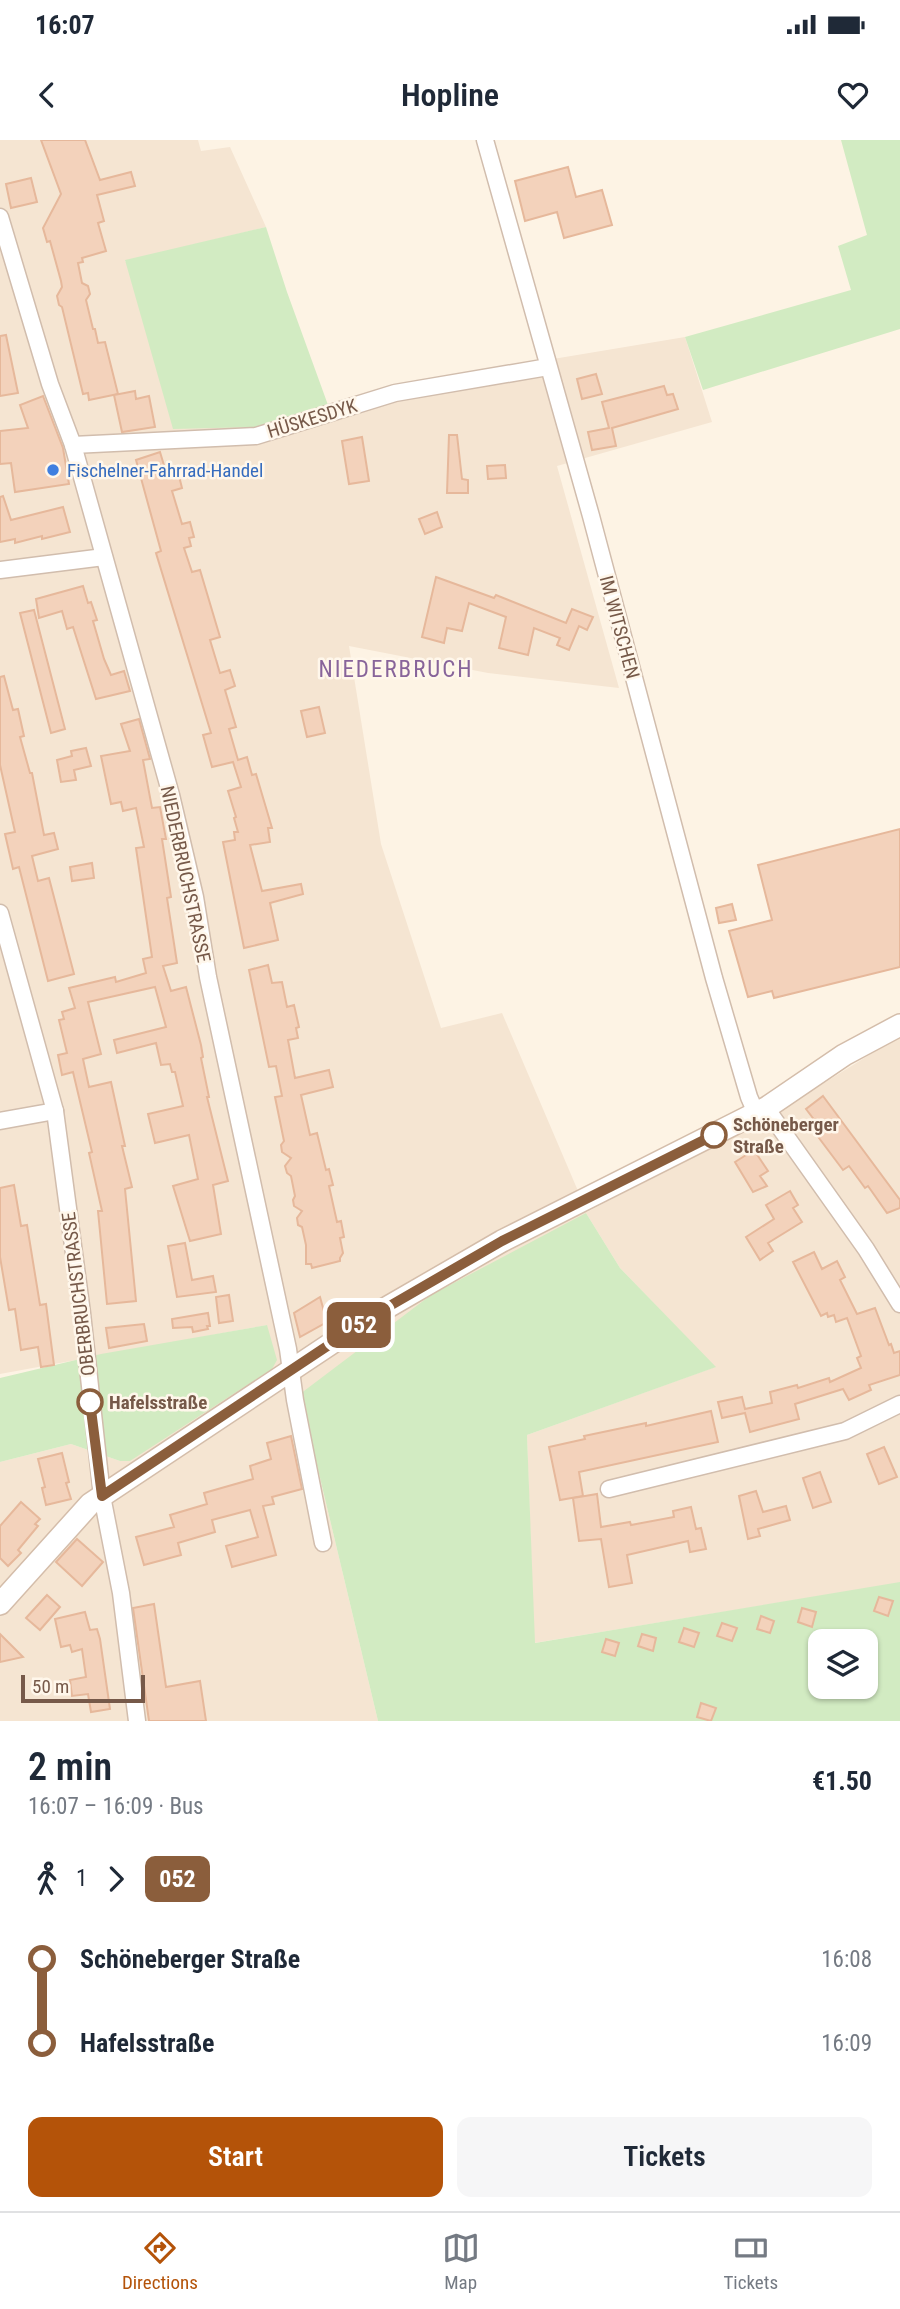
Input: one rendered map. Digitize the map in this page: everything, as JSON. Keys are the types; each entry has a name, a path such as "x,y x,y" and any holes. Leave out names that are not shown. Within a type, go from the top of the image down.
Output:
{"main road":[{"path":"0,1604 90,1504 374,1315 502,1241 761,1110 844,1055 900,1025"}],"street":[{"name":"IM WITSCHEN","path":"485,140 591,516 714,978 749,1097 761,1110"},
{"name":"NIEDERBRUCHSTRASSE","path":"0,217 50,384 73,445 171,794 195,897 208,977 291,1371 323,1543"},
{"name":"HÜSKESDYK","path":"73,445 256,436 395,393 548,367"},
{"path":"0,570 104,558"},
{"name":"OBERBRUCHSTRASSE","path":"0,913 55,1111 82,1313 102,1496 121,1593 137,1721"},
{"path":"761,1110 866,1250 900,1304"},
{"path":"0,1121 55,1111"},
{"path":"610,1489 845,1431 900,1404"}],"shaded area":[{"path":"0,140 198,140 201,151 230,147 266,227 125,261 256,427 402,384 685,337 712,422 557,466 619,688 488,673 349,646 381,844 441,1028 502,1013 587,1212 759,1123 900,1036 900,1583 534,1643 527,1435 715,1367 620,1268 586,1213 300,1394 378,1721 0,1721 0,1462 71,1444 120,1461 267,1325 0,1374"}],"green space":[{"path":"841,140 900,140 900,329 703,390 685,337 851,290 838,246 867,235"},
{"path":"266,227 328,405 256,427 173,429 125,260"},
{"path":"586,1213 620,1268 716,1367 527,1435 535,1643 900,1582 900,1721 378,1721 300,1394 431,1295"},
{"path":"267,1325 277,1360 272,1369 130,1461 120,1461 71,1444 0,1462 0,1378 101,1354"}],"building":[{"path":"41,140 85,140 100,180 131,172 135,186 97,195 104,221 98,223 106,251 82,258 83,262 78,263 82,283 88,286 90,294 86,300 93,329 98,343 105,342 118,394 89,400 88,393 83,394 57,296 62,287 61,281 50,241 47,242 43,228 61,194"},
{"path":"568,167 576,197 602,190 612,225 564,238 557,212 525,221 515,181"},
{"path":"31,178 37,202 11,208 6,184"},
{"path":"6,335 18,393 0,396 0,336"},
{"path":"596,374 602,394 582,399 577,379"},
{"path":"664,386 667,395 673,394 678,409 612,428 616,446 592,450 588,432 609,428 602,402"},
{"path":"135,391 136,399 149,396 155,427 122,432 114,395"},
{"path":"43,396 63,448 69,484 15,492 11,463 0,464 0,431 28,428 20,405"},
{"path":"449,435 457,435 462,479 468,480 468,493 447,493"},
{"path":"362,437 369,481 349,484 342,441"},
{"path":"160,452 166,472 177,468 182,488 172,491 182,524 190,522 194,537 189,538 191,546 184,548 192,572 200,570 220,637 210,640 220,673 230,670 235,686 225,690 236,727 229,729 238,760 247,757 252,775 256,774 272,828 268,828 270,842 250,845 262,891 301,884 303,894 270,903 278,940 244,948 223,842 235,840 234,832 238,832 228,791 241,787 233,762 212,767 203,735 211,733 156,553 161,551 136,460"},
{"path":"505,465 506,478 488,479 487,466"},
{"path":"3,496 11,520 63,507 70,532 15,543 15,539 0,542 0,497"},
{"path":"437,512 442,527 425,534 419,519"},
{"path":"436,577 494,598 496,595 566,623 572,609 593,617 587,630 579,626 569,650 557,645 560,638 534,628 528,655 499,648 506,617 469,603 462,631 447,628 444,643 422,637"},
{"path":"83,586 97,620 93,621 111,675 124,671 130,691 96,699 73,627 67,629 62,611 39,618 36,599"},
{"path":"34,610 65,729 51,733 20,613"},
{"path":"4,676 13,710 18,709 24,736 20,737 32,773 44,835 54,833 58,849 32,856 38,881 49,878 74,974 48,981 19,867 13,869 5,834 15,832 0,765 0,677"},
{"path":"319,707 325,733 307,737 301,711"},
{"path":"139,719 150,759 143,760 152,808 160,807 166,839 162,839 171,897 167,898 177,963 163,966 171,991 186,987 201,1045 207,1097 228,1181 213,1185 221,1234 190,1241 173,1186 198,1179 189,1135 155,1143 148,1114 183,1106 175,1072 172,1072 170,1064 161,1065 156,1043 117,1053 114,1040 166,1027 155,987 88,1002 101,1054 83,1059 89,1087 111,1082 132,1187 125,1189 136,1301 107,1304 98,1211 102,1211 89,1153 92,1152 73,1072 62,1075 58,1055 67,1053 59,1020 64,1019 62,1012 75,1008 69,988 115,977 116,982 146,973 143,959 152,957 136,848 144,847 136,808 123,811 121,802 111,804 101,756 130,751 121,724"},
{"path":"86,748 91,766 74,770 76,780 61,782 57,760 72,756 71,751"},
{"path":"900,829 900,967 774,998 772,991 748,997 729,931 772,920 758,865"},
{"path":"92,863 94,878 72,881 70,867"},
{"path":"732,904 736,920 719,923 716,908"},
{"path":"268,965 272,983 282,982 287,1007 294,1005 299,1027 296,1028 298,1038 288,1040 295,1078 329,1070 333,1087 301,1095 310,1135 317,1133 326,1170 329,1169 333,1185 329,1186 337,1222 341,1221 344,1237 340,1238 343,1253 340,1261 312,1268 311,1264 306,1264 306,1245 302,1227 298,1225 297,1218 302,1211 294,1206 291,1176 285,1166 291,1158 282,1152 281,1145 284,1141 275,1097 282,1096 276,1066 269,1067 249,970"},
{"path":"823,1096 900,1200 900,1208 887,1213 868,1186 865,1188 849,1166 843,1170 816,1134 822,1130 806,1109"},
{"path":"754,1150 768,1171 760,1176 767,1186 753,1192 735,1162"},
{"path":"14,1185 21,1226 27,1225 40,1305 46,1304 54,1365 41,1367 38,1347 21,1350 15,1309 9,1310 0,1257 0,1188"},
{"path":"790,1191 798,1205 793,1208 802,1222 768,1243 773,1251 760,1260 746,1237 774,1219 766,1205"},
{"path":"185,1243 192,1280 213,1276 216,1292 177,1297 168,1246"},
{"path":"814,1252 822,1269 837,1261 845,1277 840,1280 857,1314 875,1308 889,1345 891,1344 894,1353 900,1351 900,1375 869,1385 871,1390 849,1400 843,1389 795,1404 799,1419 750,1432 745,1413 722,1418 718,1402 742,1397 745,1409 772,1403 770,1392 797,1385 798,1388 829,1378 830,1382 861,1368 857,1358 861,1356 847,1318 836,1322 834,1315 828,1317 827,1313 821,1316 793,1262"},
{"path":"229,1295 233,1321 219,1323 216,1297"},
{"path":"320,1297 327,1322 300,1337 294,1313"},
{"path":"208,1313 208,1329 193,1332 192,1327 173,1328 172,1319"},
{"path":"144,1324 147,1341 109,1348 106,1328"},
{"path":"711,1411 718,1442 579,1472 583,1496 560,1500 549,1447 585,1439 584,1436 646,1423 646,1426"},
{"path":"291,1436 302,1489 272,1497 274,1504 263,1506 276,1555 232,1567 226,1546 258,1537 250,1510 212,1520 215,1532 178,1543 181,1555 144,1565 136,1537 174,1527 170,1515 207,1504 204,1493 253,1479 250,1466 271,1459 267,1443"},
{"path":"884,1447 897,1477 879,1484 867,1454"},
{"path":"62,1453 71,1499 46,1505 38,1459"},
{"path":"820,1472 831,1502 813,1508 803,1478"},
{"path":"756,1491 763,1512 786,1506 790,1520 758,1529 760,1536 748,1539 739,1496"},
{"path":"597,1494 601,1527 674,1517 673,1511 691,1507 696,1529 701,1528 706,1549 690,1552 688,1541 627,1555 632,1583 609,1587 601,1539 579,1541 573,1498"},
{"path":"21,1502 40,1519 35,1524 38,1526 18,1550 21,1553 8,1566 0,1558 0,1526"},
{"path":"77,1539 103,1562 82,1586 56,1562"},
{"path":"47,1595 60,1607 40,1630 26,1618"},
{"path":"879,1597 893,1601 888,1616 874,1611"},
{"path":"154,1604 166,1687 200,1681 206,1721 149,1721 133,1608"},
{"path":"802,1608 816,1612 812,1627 798,1622"},
{"path":"85,1612 90,1630 97,1629 100,1639 110,1709 91,1712 88,1694 72,1696 70,1680 86,1677 82,1649 72,1652 70,1645 61,1647 55,1619"},
{"path":"761,1616 774,1621 770,1633 757,1629"},
{"path":"722,1623 737,1628 732,1641 717,1636"},
{"path":"684,1628 699,1633 694,1647 679,1642"},
{"path":"0,1634 23,1657 0,1662"},
{"path":"642,1634 656,1638 653,1651 638,1646"},
{"path":"606,1639 619,1643 615,1656 602,1652"},
{"path":"701,1703 716,1708 711,1721 697,1717"}],"bus line":[{"name":"052","path":"90,1402 102,1496 374,1315 502,1241 714,1135"}],"place":[{"name":"Fischelner-Fahrrad-Handel","path":"53,470"},
{"name":"Schöneberger Straße","path":"714,1135"},
{"name":"Hafelsstraße","path":"90,1402"}],"district":[{"name":"NIEDERBRUCH","path":"396,669"}]}
